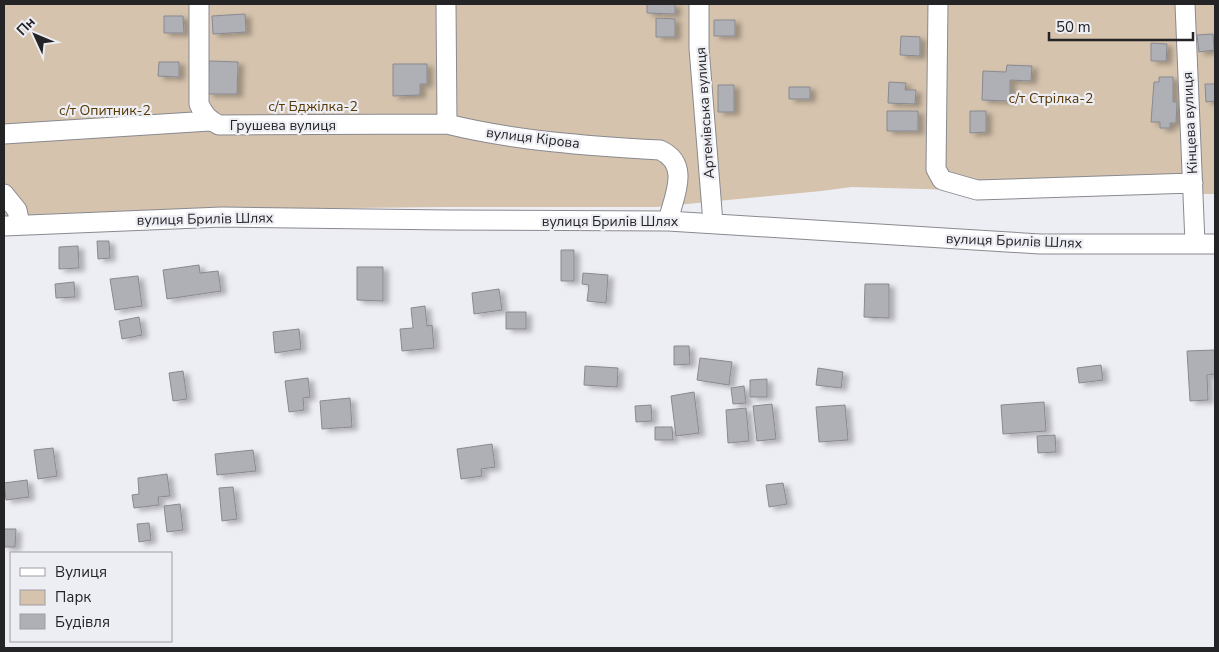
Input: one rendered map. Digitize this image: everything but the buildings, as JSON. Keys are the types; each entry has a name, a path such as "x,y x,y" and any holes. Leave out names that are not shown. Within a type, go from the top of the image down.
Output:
{"street":[{"name":"Грушева вулиця","path":"199,4 199,99 204,113 210,121 219,125 447,124"},
{"path":"446,4 447,124"},
{"name":"Артемівська вулиця","path":"699,4 699,48 712,223"},
{"path":"938,4 936,169 942,180 977,190 1193,182"},
{"name":"Кінцева вулиця","path":"1185,4 1195,243"},
{"path":"4,134 210,121"},
{"name":"вулиця Кірова","path":"447,124 485,134 660,150 674,160 678,167 679,175 668,220"},
{"path":"4,194 16,210 12,225"},
{"name":"вулиця Брилів Шлях","path":"12,225 222,217 668,220 1040,244 1215,244"}],"green space":[{"path":"4,4 1215,4 1215,194 1098,194 852,187 656,207 251,209 47,214 4,218"}],"park label":[{"name":"с/т Стрілка-2","path":"1051,98"},
{"name":"с/т Бджілка-2","path":"313,106"},
{"name":"с/т Опитник-2","path":"105,110"}]}
